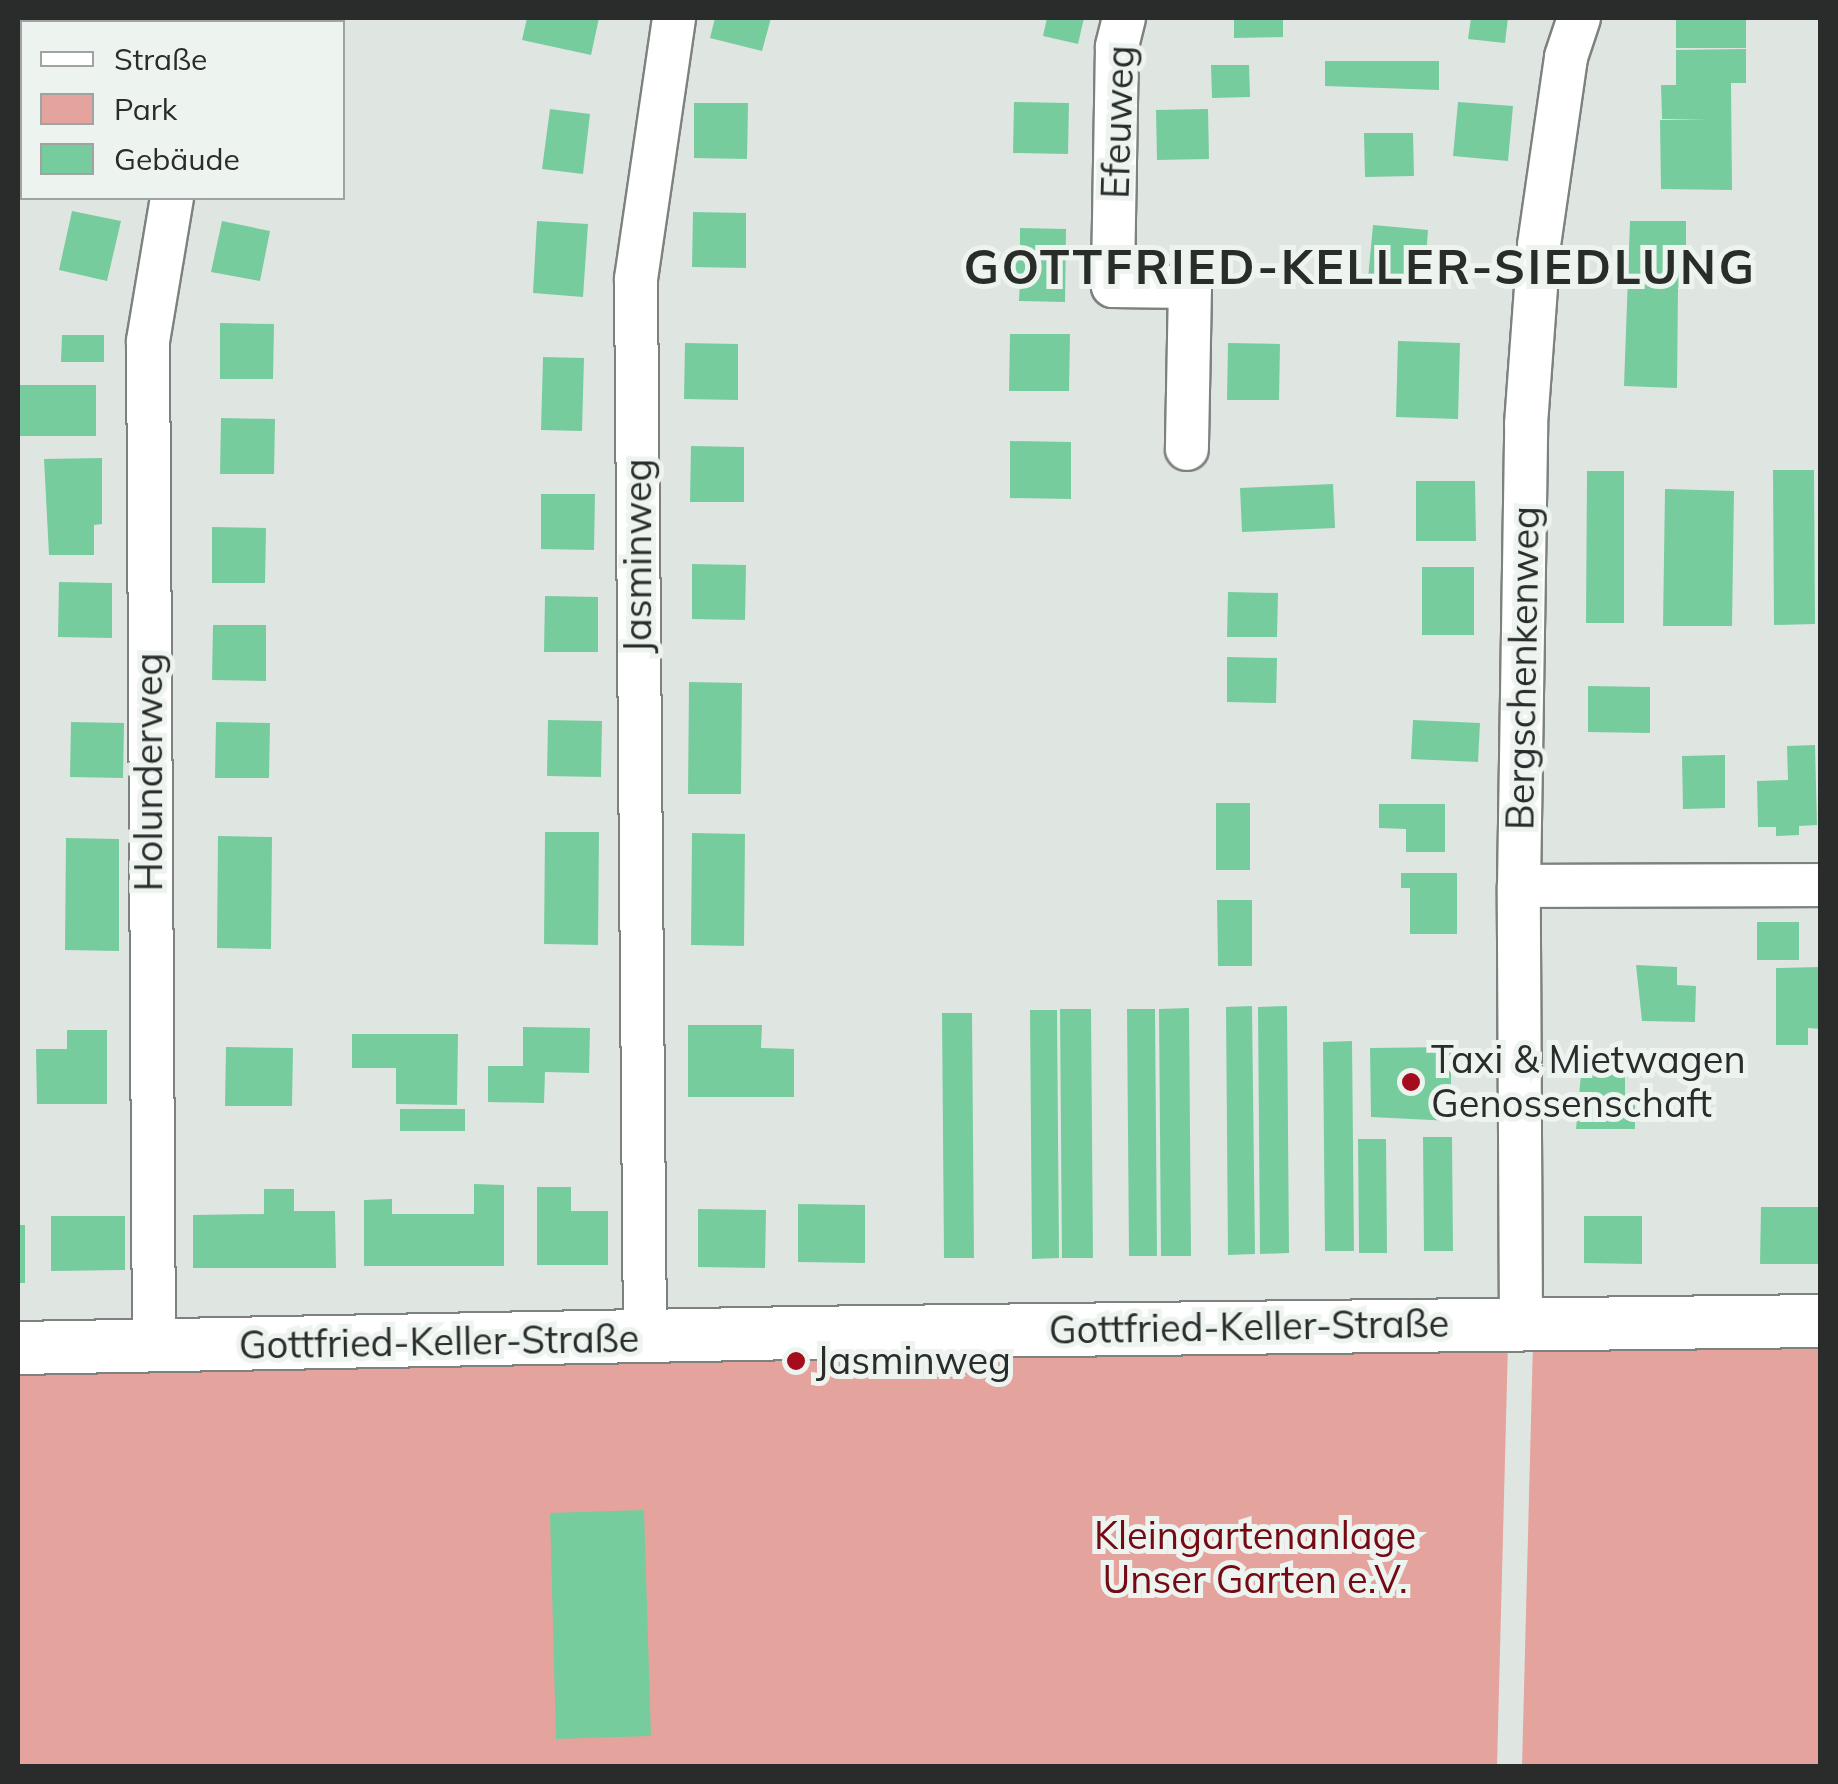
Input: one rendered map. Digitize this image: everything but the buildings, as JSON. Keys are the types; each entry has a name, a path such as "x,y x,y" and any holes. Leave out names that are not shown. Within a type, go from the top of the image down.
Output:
{"street":[{"name":"Jasminweg","path":"645,1337 636,279 674,18"},
{"name":"Efeuweg","path":"1124,18 1118,47 1112,286 1190,286 1188,448"},
{"name":"Bergschenkenweg","path":"1521,1324 1520,886 1526,424 1540,246 1566,58 1579,18"},
{"name":"Holunderweg","path":"154,1348 148,342 172,200"},
{"path":"1520,886 1820,885"},
{"name":"Gottfried-Keller-Straße","path":"18,1348 1820,1321"}],"green space":[{"path":"1820,1338 1820,1766 1522,1766 1533,1343"},
{"name":"Kleingartenanlage Unser Garten e.V.","path":"1508,1343 1497,1766 18,1766 18,1373"}],"place":[{"name":"Taxi & Mietwagen Genossenschaft","path":"1411,1082"},
{"name":"Jasminweg","path":"796,1361"}],"district":[{"name":"GOTTFRIED-KELLER-SIEDLUNG","path":"1360,267"}]}
